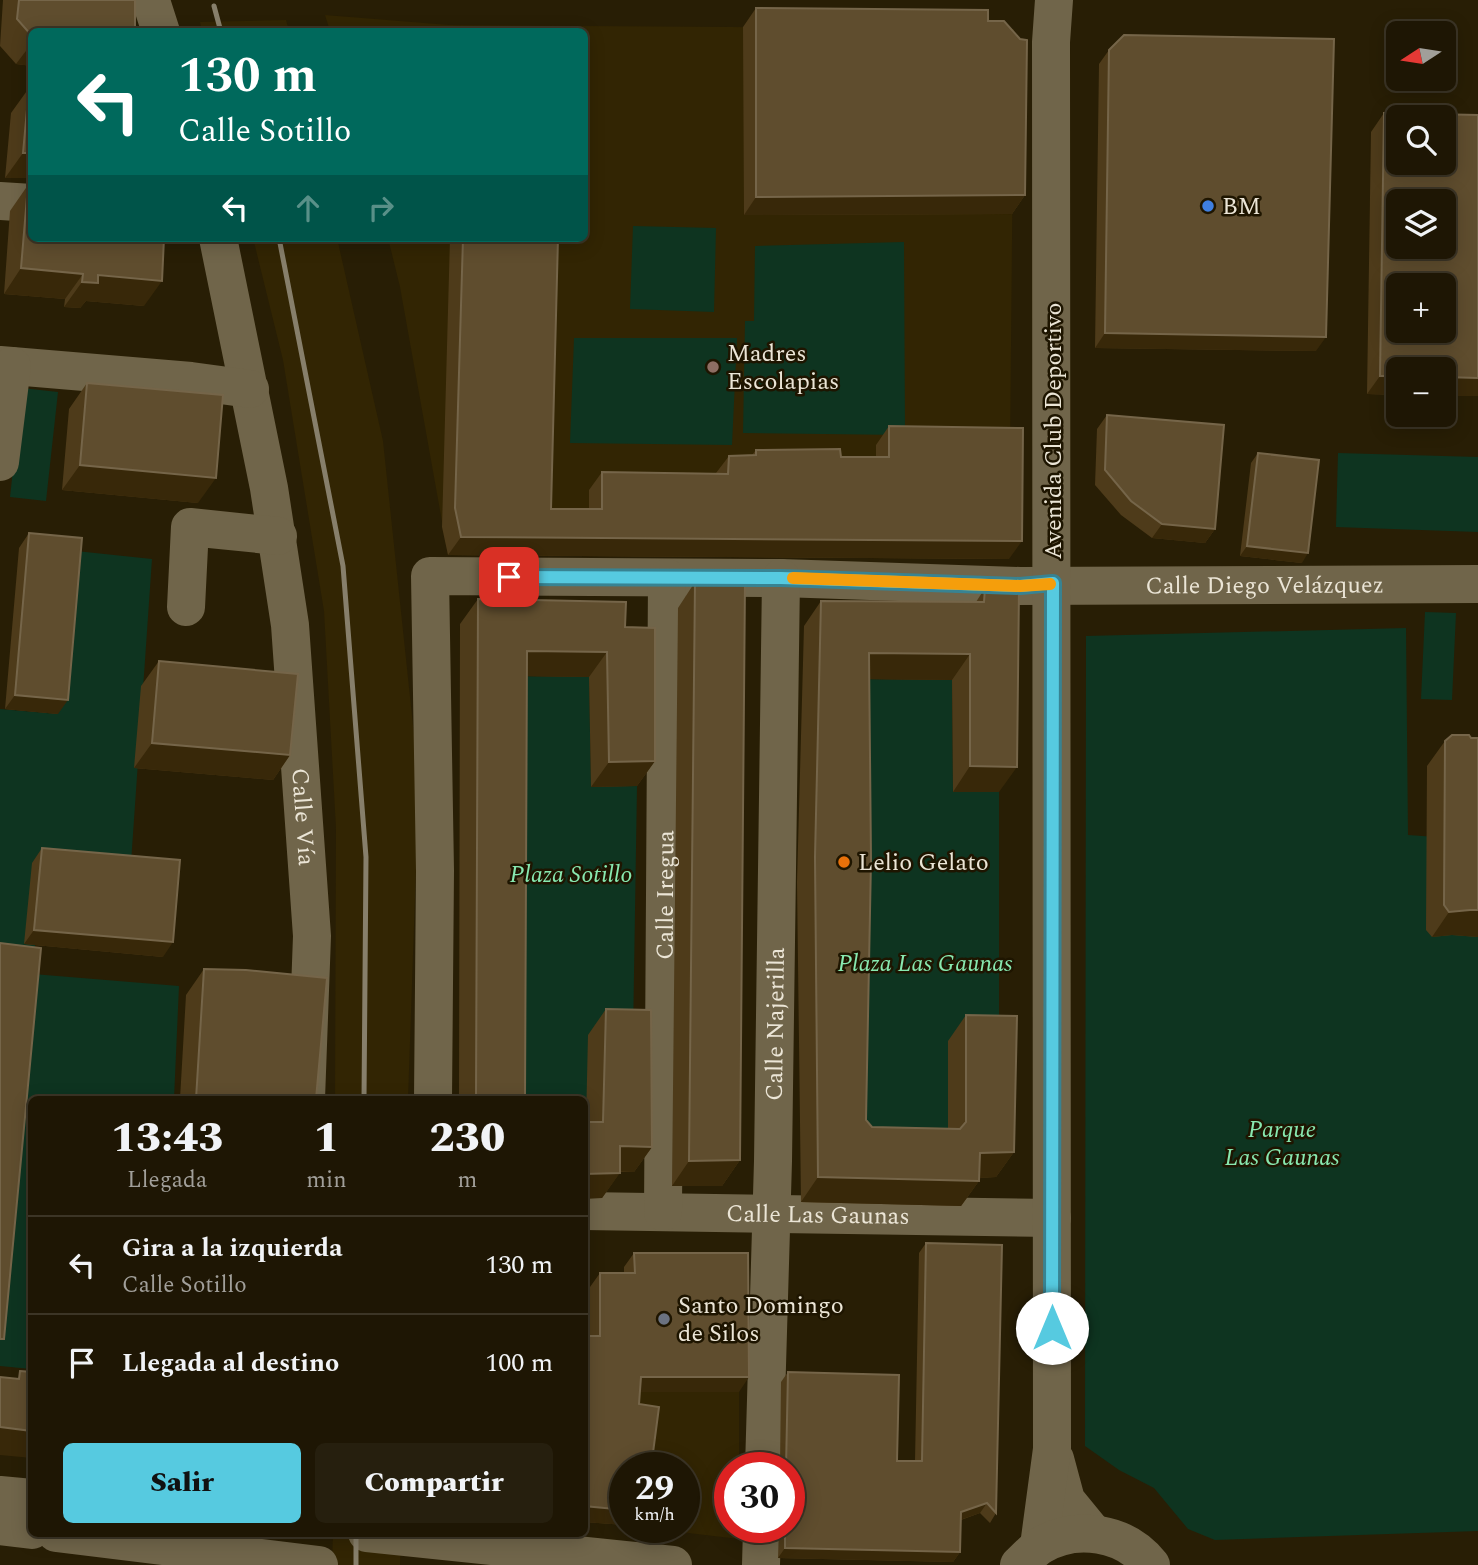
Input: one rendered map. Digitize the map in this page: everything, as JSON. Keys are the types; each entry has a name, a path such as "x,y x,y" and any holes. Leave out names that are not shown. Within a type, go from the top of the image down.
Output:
{"street":[{"name":"Avenida Club Deportivo","path":"1029,1556 1052,1449 1051,42 1054,0"},
{"path":"0,201 28,203"},
{"name":"Calle Vía","path":"219,242 278,536 290,625 312,936 306,1096"},
{"path":"0,462 6,366 191,381 250,389"},
{"path":"186,607 190,527 278,536"},
{"name":"Calle Diego Velázquez","path":"433,1096 435,872 430,576 781,578 1020,586 1053,583 1478,584"},
{"name":"Calle Iregua","path":"663,1212 667,578"},
{"name":"Calle Najerilla","path":"764,1452 781,578"},
{"name":"Calle Las Gaunas","path":"588,1211 1052,1218"},
{"name":"Avenida Club Deportivo","path":"1052,1449 1066,1500 1093,1533"},
{"path":"0,1495 28,1498"},
{"path":"0,1526 28,1530"},
{"path":"1029,1556 1065,1535 1093,1533 1121,1540 1152,1565"},
{"path":"87,1537 319,1565"},
{"path":"417,1537 673,1565"},
{"path":"761,1565 762,1543"}],"shaded area":[{"name":"Madres Escolapias","path":"325,15 449,25 1014,29 1009,559 448,555 400,287 389,242 588,242 588,28 329,28"},
{"path":"286,20 288,28 201,28 200,22"},
{"path":"254,242 338,242 383,441 419,782 408,1096 335,1096 336,828 324,611 283,360"},
{"path":"588,1391 739,1392 739,1452 714,1452 714,1536 700,1534 700,1452 617,1452 588,1397"},
{"path":"333,1537 401,1537 400,1565 332,1565"}],"green space":[{"path":"633,226 716,228 714,312 630,309"},
{"path":"904,242 905,435 743,433 745,321 754,321 755,246"},
{"path":"574,338 737,338 732,445 570,443"},
{"path":"22,388 58,392 46,501 10,497"},
{"path":"1338,453 1478,457 1478,532 1336,527"},
{"path":"76,551 152,559 131,863 35,945 33,974 179,986 174,1096 28,1096 28,1369 0,1366 0,709 57,714"},
{"path":"1425,612 1456,613 1452,700 1421,699"},
{"name":"Parque Las Gaunas","path":"1406,628 1408,835 1478,840 1478,1531 1215,1540 1188,1529 1154,1488 1119,1470 1085,1446 1086,636"},
{"name":"Plaza Sotillo","path":"509,676 589,677 591,787 637,786 633,1036 588,1140 588,1096 507,1096"},
{"name":"Plaza Las Gaunas","path":"851,679 952,680 953,791 999,792 999,1041 948,1147 854,1152"}],"building":[{"path":"19,0 135,0 135,28 28,28 28,31 17,19"},
{"path":"756,8 988,10 988,21 1004,21 1020,39 1027,40 1025,195 756,197"},
{"name":"BM","path":"1124,35 1334,39 1326,337 1105,333 1109,50"},
{"path":"28,99 28,153 23,153"},
{"path":"1384,113 1386,175 1456,175 1456,115 1478,115 1478,378 1456,377 1456,357 1386,357 1386,376 1380,376"},
{"path":"28,185 28,242 164,242 162,281 98,275 98,283 82,282 83,274 21,268"},
{"path":"463,242 558,242 551,509 602,509 602,472 728,474 729,456 756,455 756,450 840,449 841,457 889,457 889,426 1023,428 1022,541 461,537 455,508"},
{"path":"87,383 223,395 216,478 80,465"},
{"path":"1107,415 1224,425 1215,529 1162,524 1131,501 1105,470"},
{"path":"1258,453 1319,460 1308,553 1247,546"},
{"path":"29,533 82,538 68,700 15,695"},
{"path":"745,581 740,1160 689,1161 695,582"},
{"path":"985,588 1019,588 1017,767 970,766 970,654 869,653 871,860 866,1120 872,1127 960,1129 966,1122 966,1015 1017,1016 1014,1152 980,1153 979,1181 818,1177 815,857 821,601 984,602"},
{"path":"478,599 626,602 625,627 655,628 655,761 609,762 607,652 527,651 525,1096 476,1096"},
{"path":"159,661 298,674 290,755 152,743"},
{"path":"1452,735 1478,738 1478,910 1449,912 1444,905 1445,741"},
{"path":"42,848 180,860 173,942 34,930"},
{"path":"0,943 41,948 4,1339 0,1339"},
{"path":"204,969 327,978 316,1096 196,1096"},
{"path":"606,1009 651,1010 652,1147 620,1146 620,1173 588,1174 588,1122 603,1122"},
{"path":"926,1243 1002,1245 996,1513 987,1503 961,1512 960,1552 785,1548 785,1543 805,1543 805,1452 786,1452 788,1372 899,1375 897,1461 922,1461"},
{"name":"Santo Domingo de Silos","path":"634,1253 748,1253 749,1377 641,1377 639,1404 659,1407 653,1452 609,1452 609,1508 588,1506 589,1336 600,1336 600,1273 635,1273"},
{"path":"20,1371 28,1372 28,1430 0,1427 0,1377 19,1379"}],"railway":[{"path":"214,6 220,28"},
{"path":"280,242 343,566 366,857 364,1096"},
{"path":"356,1537 356,1565"}],"slow traffic":[{"path":"793,578 1020,586 1050,584"}],"place":[{"name":"BM","path":"1208,206"},
{"name":"Madres Escolapias","path":"713,367"},
{"name":"Lelio Gelato","path":"844,862"},
{"name":"Santo Domingo de Silos","path":"664,1319"}],"route":[{"path":"509,577 781,578 1020,586 1053,583 1052,1328"}]}
